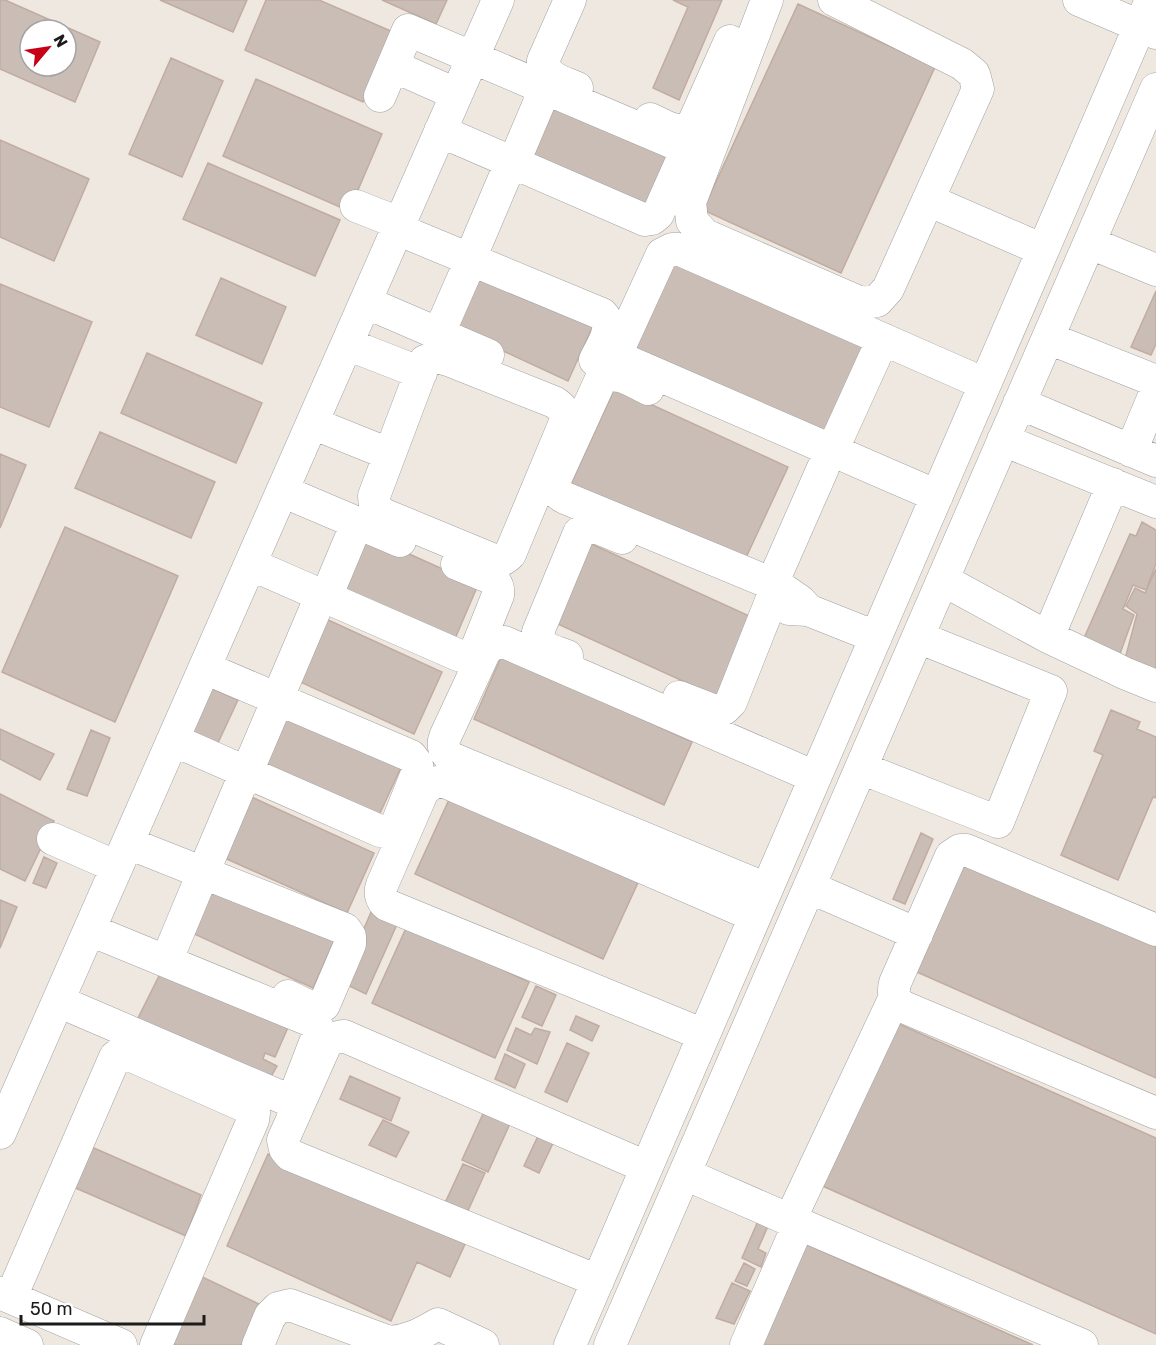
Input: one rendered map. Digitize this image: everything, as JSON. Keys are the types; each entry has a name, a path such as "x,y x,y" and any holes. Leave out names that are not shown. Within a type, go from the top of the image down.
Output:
{"street":[{"path":"0,1134 498,0"},
{"path":"570,0 543,61 546,72 550,76 680,131 685,131 692,126 747,0"},
{"path":"767,0 690,202 692,221 705,235 861,303 878,301 888,288 978,89 974,74 962,64 834,0"},
{"path":"570,1345 1043,250 1149,20 1079,0"},
{"path":"380,96 408,30 676,144 682,151 682,160 658,214 649,220 641,219 510,168 437,137"},
{"path":"393,66 456,94"},
{"path":"439,333 545,89"},
{"path":"610,1345 1019,403 1090,243 1149,123 1156,89"},
{"path":"357,206 602,304 610,306 617,302 644,246 644,236 641,232 510,168"},
{"path":"928,200 1043,250"},
{"path":"1090,243 1156,270"},
{"path":"932,506 828,459 626,361 618,350 662,254 672,249 684,251 985,384"},
{"path":"365,302 567,390 575,391 582,388 608,331 608,322 602,314 473,254"},
{"path":"1048,338 1156,381"},
{"path":"876,637 808,610 791,594 772,592 595,527 586,527 579,532 538,632 539,641 546,647 715,711 724,708 731,702 772,592 828,459 883,339"},
{"path":"347,344 421,373"},
{"path":"436,357 554,402 562,407 566,420 510,554 500,561 380,512 376,508 374,496 390,454 425,361 436,357"},
{"path":"772,592 561,496 553,484 601,379 611,375 622,377 828,459"},
{"path":"1019,403 1144,456 1156,391"},
{"path":"312,423 390,454"},
{"path":"1003,441 1156,502"},
{"path":"1048,637 1113,484"},
{"path":"282,492 491,578 495,581 498,590 476,650 466,657 320,604"},
{"path":"173,945 281,691 357,523"},
{"path":"208,660 281,691 416,741 424,743 434,736 454,684 454,675 448,667 320,604 247,572"},
{"path":"942,580 1048,637 1124,674 1156,686"},
{"path":"861,768 998,822 1051,691 918,637"},
{"path":"761,902 451,758 445,751 444,741 484,652 493,645 504,642 815,777"},
{"path":"243,779 380,831 387,832 396,826 418,769 411,756 281,691"},
{"path":"53,839 127,845 206,866 344,918 352,917 357,912 380,860 377,846 243,779 170,747"},
{"path":"704,1035 387,905 380,894 382,885 423,791 432,783 443,781 761,902"},
{"path":"790,1220 894,999 895,983 951,856 960,850 966,850 1156,930"},
{"path":"94,921 173,945 314,1008 324,1005 350,944 350,936 345,929 206,866"},
{"path":"809,887 917,934"},
{"path":"58,1001 286,1099 294,1096 296,1092 318,1035 318,1028 314,1022 94,921"},
{"path":"894,999 906,1008 1156,1113"},
{"path":"598,1281 290,1155 285,1149 285,1136 325,1046 333,1038 344,1036 646,1167"},
{"path":"121,1345 6,1295 115,1057 121,1053 249,1108 254,1113 253,1120 156,1345"},
{"path":"685,1174 1082,1345"},
{"path":"746,1345 793,1237 794,1227 790,1220"},
{"path":"258,1345 270,1316 278,1308 290,1305 389,1342 415,1337 438,1324 483,1345"},
{"path":"0,1333 27,1345"}],"building":[{"path":"0,0 5,0 46,18 18,18 18,77 0,69"},
{"path":"160,0 247,0 233,32"},
{"path":"266,0 319,0 393,32 363,102 245,50"},
{"path":"382,0 447,0 436,24"},
{"path":"673,0 722,0 679,100 653,88 688,7"},
{"path":"798,4 935,67 841,273 703,210"},
{"path":"78,32 100,42 75,102 20,78 78,78"},
{"path":"171,58 223,81 182,177 129,154"},
{"path":"256,79 382,134 349,211 223,156"},
{"path":"558,100 676,154 649,214 531,160"},
{"path":"0,140 89,179 54,261 0,237"},
{"path":"208,163 340,220 315,276 183,219"},
{"path":"673,258 867,346 827,436 633,348"},
{"path":"476,267 595,321 568,381 449,326"},
{"path":"221,278 286,307 262,364 196,335"},
{"path":"0,284 92,322 49,427 0,407"},
{"path":"1156,291 1156,344 1151,355 1131,347"},
{"path":"147,353 262,403 236,463 121,413"},
{"path":"615,388 788,467 743,564 570,486"},
{"path":"100,432 215,482 191,538 75,488"},
{"path":"0,454 26,465 0,528"},
{"path":"1142,522 1156,530 1156,564 1146,590 1133,585 1123,609 1134,615 1117,662 1081,645 1130,534 1136,536"},
{"path":"65,527 178,576 115,722 2,672"},
{"path":"367,535 478,585 454,641 342,590"},
{"path":"587,542 756,619 720,698 551,621"},
{"path":"1156,569 1156,672 1125,659 1137,614 1126,606 1135,588 1145,593"},
{"path":"326,619 442,672 414,734 298,681"},
{"path":"502,655 692,742 664,805 474,719"},
{"path":"211,688 238,700 217,745 191,733"},
{"path":"283,708 403,763 375,824 255,769"},
{"path":"1111,710 1140,722 1137,729 1156,737 1156,798 1153,797 1118,880 1061,855 1103,755 1094,751"},
{"path":"0,729 54,754 40,780 0,759"},
{"path":"91,730 110,738 87,796 67,789"},
{"path":"453,791 641,876 603,959 415,874"},
{"path":"0,794 54,821 25,881 0,869"},
{"path":"245,794 374,853 347,913 218,855"},
{"path":"921,833 933,839 905,904 893,899"},
{"path":"968,855 1156,938 1156,1078 917,972"},
{"path":"44,857 57,863 46,888 33,883"},
{"path":"216,881 336,936 313,988 192,933"},
{"path":"0,900 17,907 0,948"},
{"path":"372,910 398,922 366,994 341,982"},
{"path":"407,926 529,982 495,1058 372,1003"},
{"path":"164,966 289,1025 275,1057 265,1053 263,1059 277,1066 268,1082 136,1022"},
{"path":"536,986 556,995 542,1026 522,1017"},
{"path":"576,1016 599,1026 592,1041 570,1030"},
{"path":"890,1020 1156,1138 1156,1334 818,1184"},
{"path":"516,1028 531,1035 535,1028 550,1032 537,1064 507,1050"},
{"path":"567,1043 589,1053 567,1102 545,1092"},
{"path":"505,1054 525,1064 515,1088 495,1079"},
{"path":"350,1076 400,1098 391,1121 340,1099"},
{"path":"487,1105 513,1117 488,1172 462,1160"},
{"path":"383,1120 409,1132 396,1157 369,1145"},
{"path":"538,1136 553,1143 539,1173 524,1166"},
{"path":"87,1145 201,1195 186,1236 71,1186"},
{"path":"268,1154 465,1244 450,1277 417,1262 391,1321 227,1246"},
{"path":"463,1164 485,1173 467,1213 445,1203"},
{"path":"758,1221 768,1226 758,1249 766,1253 761,1267 742,1258"},
{"path":"799,1241 1033,1345 753,1345"},
{"path":"744,1263 755,1269 747,1286 735,1281"},
{"path":"198,1275 261,1305 243,1345 176,1345 168,1341"},
{"path":"732,1283 750,1291 734,1324 716,1318"}]}
